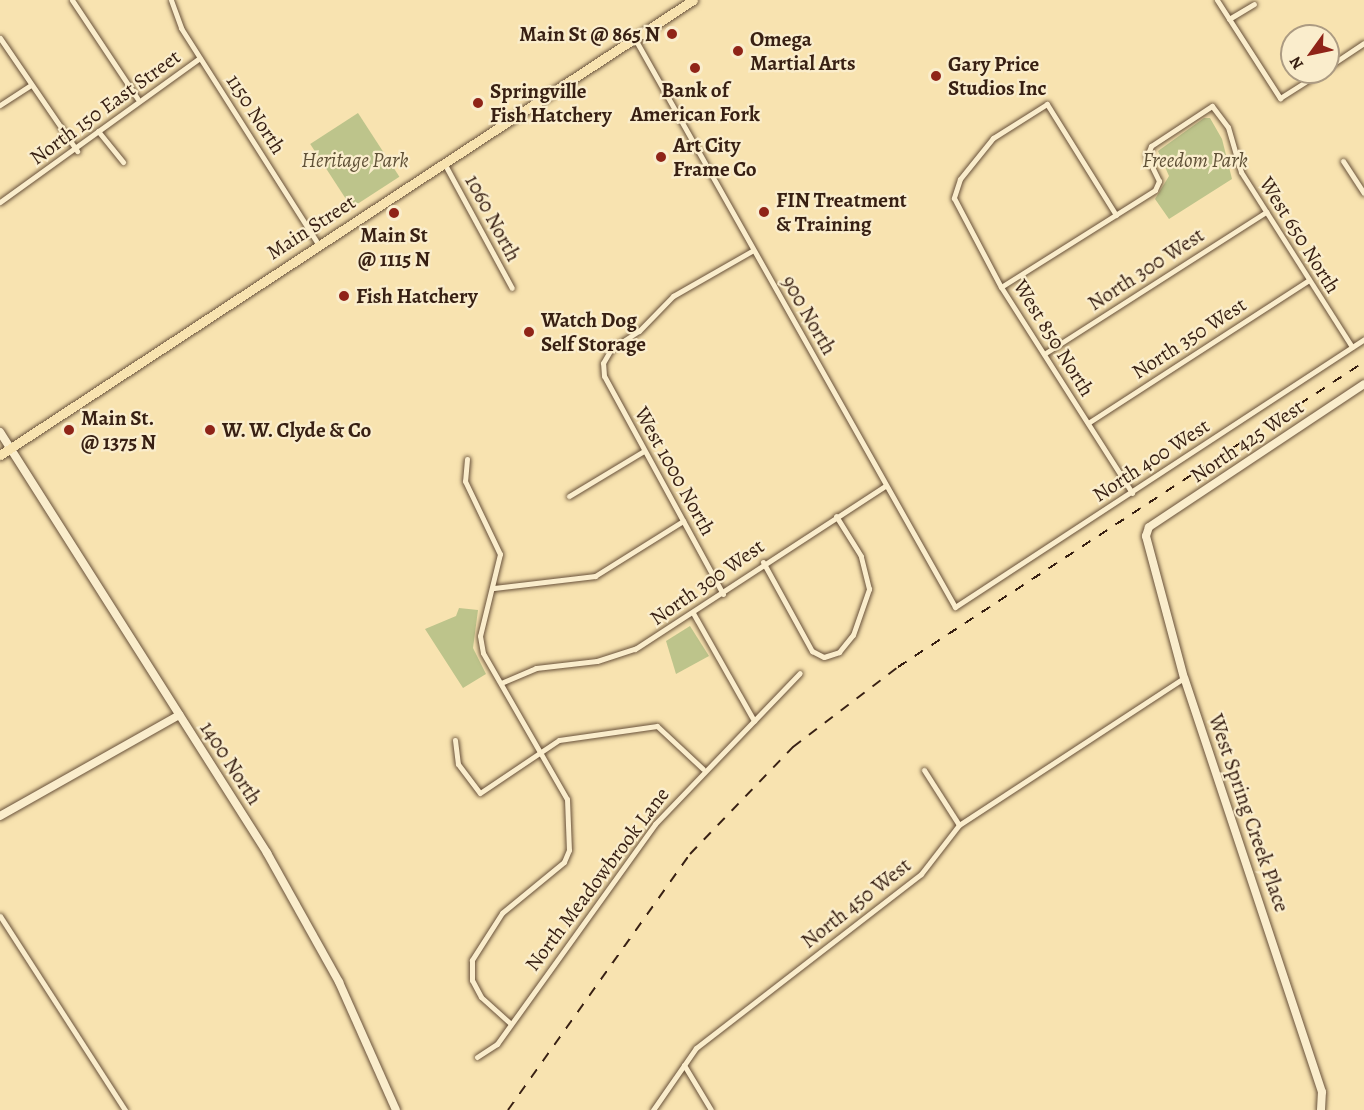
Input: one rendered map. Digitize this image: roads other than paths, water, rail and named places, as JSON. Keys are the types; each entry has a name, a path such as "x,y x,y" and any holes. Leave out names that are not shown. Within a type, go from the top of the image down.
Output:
{"main road":[{"name":"Main Street","path":"0,455 318,244 693,0"}],"street":[{"path":"72,0 137,98"},
{"name":"1150 North","path":"171,0 200,58 318,244"},
{"path":"1217,0 1280,98 1302,84"},
{"path":"1229,19 1254,4"},
{"path":"0,39 77,151"},
{"name":"900 North","path":"635,39 752,251 955,607"},
{"path":"1340,59 1364,43"},
{"name":"North 150 East Street","path":"0,202 77,151 98,130 137,98 200,58"},
{"path":"0,105 32,85"},
{"name":"West 850 North","path":"1116,216 1047,104 993,138 960,179 954,198 1001,287 1132,493"},
{"name":"West 650 North","path":"1116,216 1158,186 1147,156 1155,142 1212,106 1228,127 1241,172 1352,346"},
{"path":"98,130 123,162"},
{"path":"1343,161 1364,193"},
{"name":"1060 North","path":"444,163 512,288"},
{"name":"North 300 West","path":"1044,354 1266,212"},
{"path":"1001,287 1116,216"},
{"name":"West 1000 North","path":"723,594 604,376 603,363 611,349 639,331 674,296 752,251"},
{"name":"North 350 West","path":"1088,423 1309,280"},
{"name":"North 400 West","path":"955,607 1364,339"},
{"name":"North 425 West","path":"1149,527 1364,384"},
{"name":"1400 North","path":"0,432 312,930 396,1110"},
{"path":"569,496 644,451"},
{"path":"467,459 465,482 500,554 494,588 480,636 501,683 567,799 568,856 502,913 477,949 471,970 489,1008 511,1024"},
{"name":"North 300 West","path":"501,683 536,668 619,655 723,594 763,562 885,486"},
{"path":"763,562 820,656 847,645 867,604 865,567 836,516"},
{"path":"494,588 595,576 683,521"},
{"name":"West Spring Creek Place","path":"1149,527 1148,557 1184,678 1322,1092 1321,1110"},
{"path":"693,613 754,722"},
{"name":"North Meadowbrook Lane","path":"477,1057 497,1044 645,836 704,769 754,722 800,673"},
{"name":"North 450 West","path":"653,1110 696,1048 921,874 959,825 1184,678"},
{"path":"0,816 48,786 117,754 178,715"},
{"path":"455,740 458,764 480,793 540,750 559,740 657,726 704,769"},
{"path":"924,770 959,825"},
{"path":"0,916 125,1110"},
{"path":"684,1065 711,1110"}],"railway":[{"path":"508,1110 690,854 793,747 898,667 1364,362"}],"place":[{"name":"Main St @ 865 N","path":"672,34"},
{"name":"Omega Martial Arts","path":"738,51"},
{"name":"Bank of American Fork","path":"695,68"},
{"name":"Gary Price Studios Inc","path":"936,76"},
{"name":"Springville Fish Hatchery","path":"478,103"},
{"name":"Art City Frame Co","path":"661,157"},
{"name":"FIN Treatment & Training","path":"764,212"},
{"name":"Main St @ 1115 N","path":"394,213"},
{"name":"Fish Hatchery","path":"344,296"},
{"name":"Watch Dog Self Storage","path":"529,332"},
{"name":"Main St. @ 1375 N","path":"69,430"},
{"name":"W. W. Clyde & Co","path":"210,430"}],"park label":[{"name":"Heritage Park","path":"355,160"},
{"name":"Freedom Park","path":"1195,160"}]}
